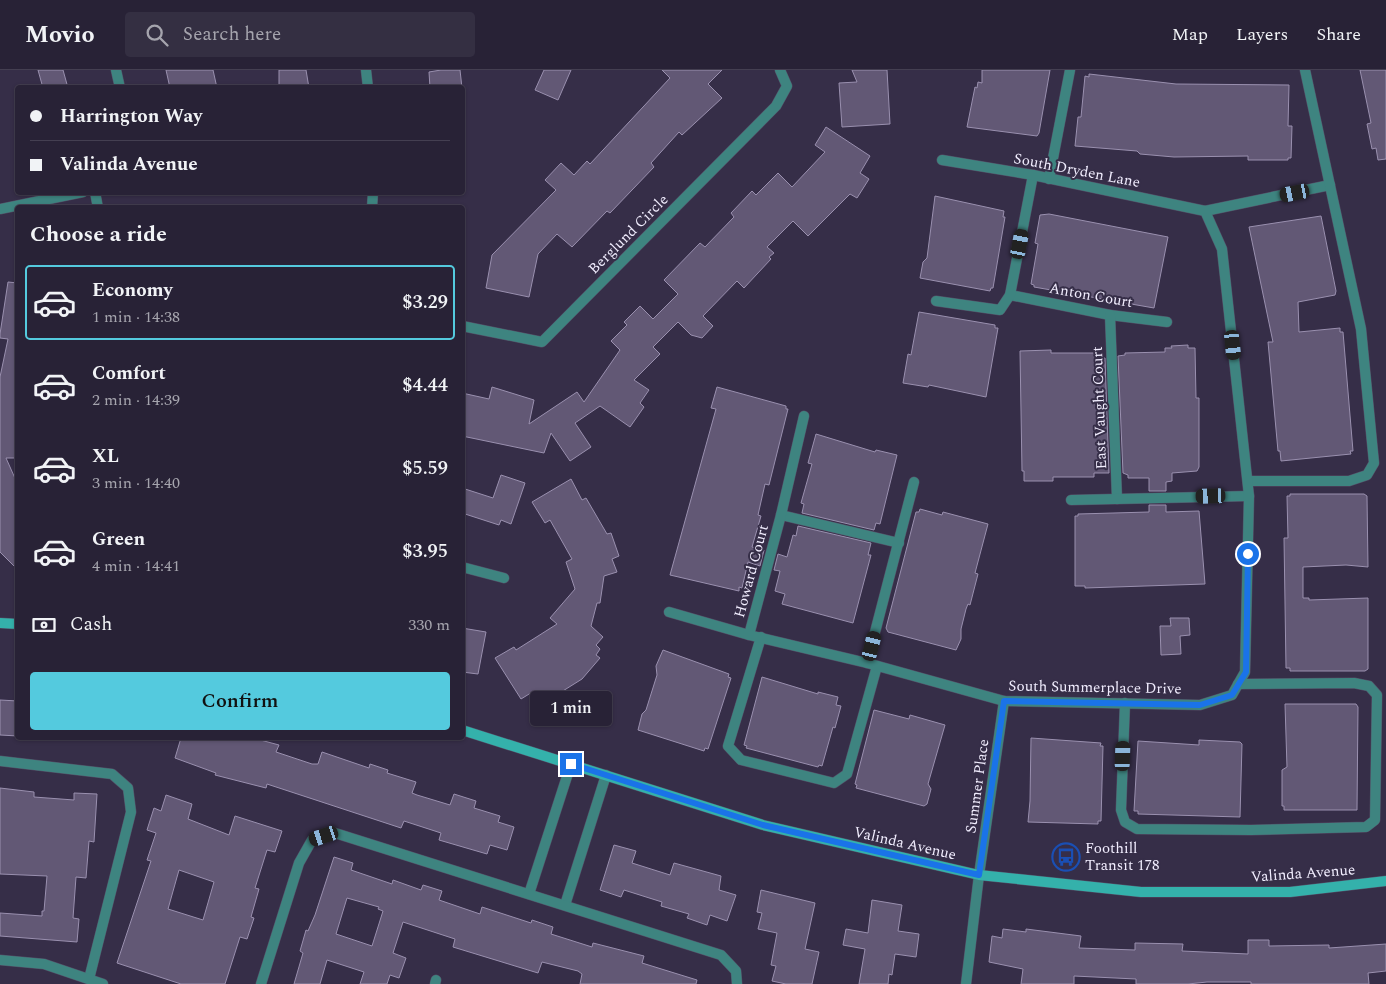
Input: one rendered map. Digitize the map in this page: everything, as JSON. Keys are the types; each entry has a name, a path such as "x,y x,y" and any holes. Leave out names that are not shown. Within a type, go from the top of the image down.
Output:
{"main road":[{"path":"0,623 15,624"},
{"name":"Valinda Avenue","path":"465,731 763,825 979,875 1142,892 1290,892 1386,882"}],"street":[{"path":"116,70 119,85"},
{"path":"366,70 368,85"},
{"name":"Berglund Circle","path":"465,327 542,342 776,106 787,86 780,70"},
{"path":"1049,179 1070,70"},
{"path":"1248,481 1349,481 1367,475 1374,463 1361,329 1306,70"},
{"name":"South Dryden Lane","path":"942,160 1033,175 1206,211"},
{"path":"936,301 1000,310 1010,295 1033,175"},
{"path":"1238,684 1246,672 1248,481 1222,249 1206,211 1330,185"},
{"path":"20,205 68,195"},
{"path":"0,209 15,206"},
{"name":"Anton Court","path":"1010,295 1110,316 1166,322"},
{"name":"East Vaught Court","path":"1110,316 1117,499"},
{"name":"Howard Court","path":"750,635 804,416"},
{"path":"761,637 728,746 741,760 834,783 847,774 898,543 914,482"},
{"path":"1071,500 1249,496"},
{"name":"Howard Court","path":"781,515 898,543"},
{"path":"465,568 504,578"},
{"name":"South Summerplace Drive","path":"668,612 750,635 872,664 1004,701 1200,705 1232,695 1238,684"},
{"path":"1124,703 1121,810 1125,822 1137,829 1251,830 1366,827 1375,820 1377,695 1370,686 1354,684 1238,684"},
{"name":"Summer Place","path":"966,984 979,875 1004,701"},
{"path":"0,762 112,774 128,788 131,812 88,979"},
{"path":"529,894 571,764"},
{"path":"564,905 606,775"},
{"path":"261,984 299,863 312,840 335,833 721,954 736,971 737,984"},
{"path":"0,960 44,964 103,984"}],"building":[{"path":"38,70 63,70 67,85 42,85"},
{"path":"166,70 213,70 216,85 169,85"},
{"path":"279,70 306,70 308,85 279,85"},
{"path":"460,70 462,85 430,85 429,72"},
{"path":"544,70 571,70 558,100 535,90"},
{"path":"662,70 722,70 708,84 722,98 682,135 679,132 651,163 654,167 610,213 607,211 572,247 557,234 538,254 529,297 486,288 492,255 556,190 545,180 561,163 574,175 587,161 590,164 670,78"},
{"path":"852,70 887,70 890,124 842,127 839,83 857,82"},
{"path":"982,70 1050,70 1037,136 967,127 975,87 977,88 978,82 982,83"},
{"path":"1360,70 1386,70 1386,159 1378,160 1376,148 1372,149 1367,124 1371,123"},
{"path":"1089,74 1176,84 1289,85 1288,126 1292,126 1291,158 1288,158 1288,160 1248,160 1248,156 1174,157 1140,154 1137,151 1075,146 1078,117 1081,117 1085,76 1089,77"},
{"path":"826,127 870,156 860,173 869,179 857,198 850,194 808,236 793,221 767,247 774,253 769,257 771,259 744,288 737,281 703,316 713,326 702,338 691,335 678,322 653,347 660,354 634,380 649,390 640,403 644,407 630,427 600,406 575,423 591,447 570,461 551,433 544,453 465,437 465,394 489,399 492,387 534,400 529,424 577,392 584,402 620,350 611,341 627,325 624,322 640,306 653,319 678,294 664,280 700,243 705,247 734,217 731,213 752,191 756,195 778,173 792,187 825,152 815,145"},
{"path":"935,196 1004,211 1003,217 1005,217 993,288 990,291 920,278 923,262 927,258"},
{"path":"1049,214 1168,237 1154,308 1034,287 1031,284 1038,244 1035,243 1040,215"},
{"path":"1321,216 1336,291 1335,295 1298,302 1299,332 1340,328 1340,332 1343,332 1353,451 1350,451 1351,454 1281,461 1280,451 1278,451 1268,342 1273,342 1249,227"},
{"path":"8,282 15,283 15,458 6,458 15,478 15,567 0,552 0,377 8,339 0,338"},
{"path":"919,312 995,325 995,328 998,328 986,397 929,385 928,387 903,383 908,354 911,355"},
{"path":"1188,345 1188,348 1195,348 1196,398 1199,398 1199,467 1197,471 1172,473 1172,481 1166,482 1166,491 1149,491 1149,478 1128,478 1128,475 1123,473 1118,356 1125,355 1125,353 1165,352 1165,348 1172,348 1171,346"},
{"path":"1051,350 1051,353 1095,353 1095,359 1105,358 1109,473 1094,473 1094,477 1053,477 1053,481 1024,481 1024,471 1022,471 1020,351"},
{"path":"717,387 786,406 786,409 788,409 769,485 765,484 758,515 761,516 752,547 764,550 760,566 748,562 742,588 739,587 739,591 670,575 716,409 711,408"},
{"path":"816,434 875,452 876,450 897,455 880,524 876,523 874,530 802,513 804,504 801,503 812,464 808,463"},
{"path":"501,475 525,483 511,524 501,520 499,525 465,514 465,489 493,498"},
{"path":"571,479 582,500 586,498 607,534 611,533 619,556 612,559 617,572 604,576 600,603 597,603 591,626 603,637 596,645 600,649 596,655 600,658 582,679 542,704 534,691 521,699 495,658 514,647 516,650 557,624 550,618 575,589 566,562 572,559 550,520 545,523 532,502"},
{"path":"1290,494 1364,494 1367,496 1368,567 1346,565 1303,567 1303,598 1309,598 1309,600 1368,598 1368,669 1365,671 1290,671 1290,668 1286,668 1284,538 1288,538 1287,496 1290,496"},
{"path":"1149,505 1166,505 1166,512 1199,511 1205,584 1085,588 1085,586 1075,586 1075,516 1078,516 1078,514 1149,512"},
{"path":"920,509 942,515 943,512 988,524 975,573 978,574 970,605 968,604 966,609 961,629 961,639 956,650 888,632 886,628 916,512 919,512"},
{"path":"798,526 871,543 868,555 871,555 853,623 782,604 785,594 775,591 780,571 774,570 778,554 787,557 793,535 796,536"},
{"path":"1170,618 1189,618 1190,635 1180,636 1181,654 1161,655 1160,626 1171,626"},
{"path":"465,628 486,632 478,674 465,672"},
{"path":"663,650 729,674 728,677 731,678 708,749 705,748 704,751 638,730 657,675 656,666"},
{"path":"762,677 818,694 818,692 838,697 836,705 841,706 822,766 819,765 818,767 746,748 747,746 744,745"},
{"path":"0,700 15,701 15,736 0,735"},
{"path":"1285,704 1356,704 1358,707 1357,810 1284,810 1284,806 1282,806 1282,770 1287,767"},
{"path":"874,710 909,719 910,715 945,725 928,784 931,789 927,804 924,806 856,788 857,785 855,784"},
{"path":"1031,738 1101,743 1100,746 1103,746 1101,821 1098,821 1098,824 1028,822"},
{"path":"180,740 260,740 279,745 276,752 312,764 318,764 322,752 369,768 370,764 388,770 387,773 416,782 412,793 417,795 450,805 454,794 476,801 474,808 500,816 498,822 514,827 507,850 490,845 487,854 439,840 441,833 404,821 401,828 267,784 266,788 215,775 216,773 175,758"},
{"path":"1199,740 1240,742 1242,744 1240,817 1138,814 1138,811 1134,811 1138,741 1199,745"},
{"path":"0,788 34,792 34,797 74,800 74,793 97,794 94,842 89,841 86,878 76,877 73,918 79,919 77,942 0,936 0,913 42,916 47,876 0,874"},
{"path":"166,795 192,804 188,819 229,835 235,816 282,831 275,852 267,850 255,888 259,889 251,917 254,918 247,939 240,937 225,984 181,984 117,963 151,861 147,860 156,833 147,830 154,808 161,811","holes":["179,870 214,882 203,920 168,909"]},
{"path":"614,845 636,851 632,863 670,875 674,863 721,876 719,890 736,895 727,921 710,915 707,925 687,918 689,914 661,906 662,902 624,890 621,897 600,890"},
{"path":"334,857 353,863 351,870 392,884 393,880 421,890 423,885 442,891 439,900 480,914 482,907 531,923 532,920 553,927 551,934 592,947 593,943 644,956 642,963 697,980 696,984 580,984 582,974 578,971 542,962 538,973 453,947 455,939 403,922 393,953 406,958 399,978 390,975 387,984 360,984 364,972 327,960 320,984 294,984 303,953 300,951 306,930 308,931","holes":["347,898 379,907 378,909 383,911 372,946 336,934"]},
{"path":"761,890 815,903 805,949 819,952 812,984 786,984 772,981 776,966 771,965 777,933 758,929 762,913 757,912"},
{"path":"872,900 902,905 898,931 919,934 916,957 895,954 892,975 889,974 888,984 859,984 865,949 843,945 846,929 868,933"},
{"path":"1003,929 1026,932 1026,929 1081,936 1079,948 1135,950 1135,943 1183,944 1182,951 1248,954 1248,940 1269,940 1269,946 1329,945 1329,948 1386,944 1386,971 1368,973 1369,984 1207,982 1136,984 1136,979 1074,976 1074,984 1021,984 1023,969 989,962 992,936 1002,938"}],"place":[{"name":"Foothill Transit 178","path":"1066,857"}],"route":[{"path":"571,764 763,825 979,875 1004,701 1200,705 1232,695 1246,672 1248,554"}]}
